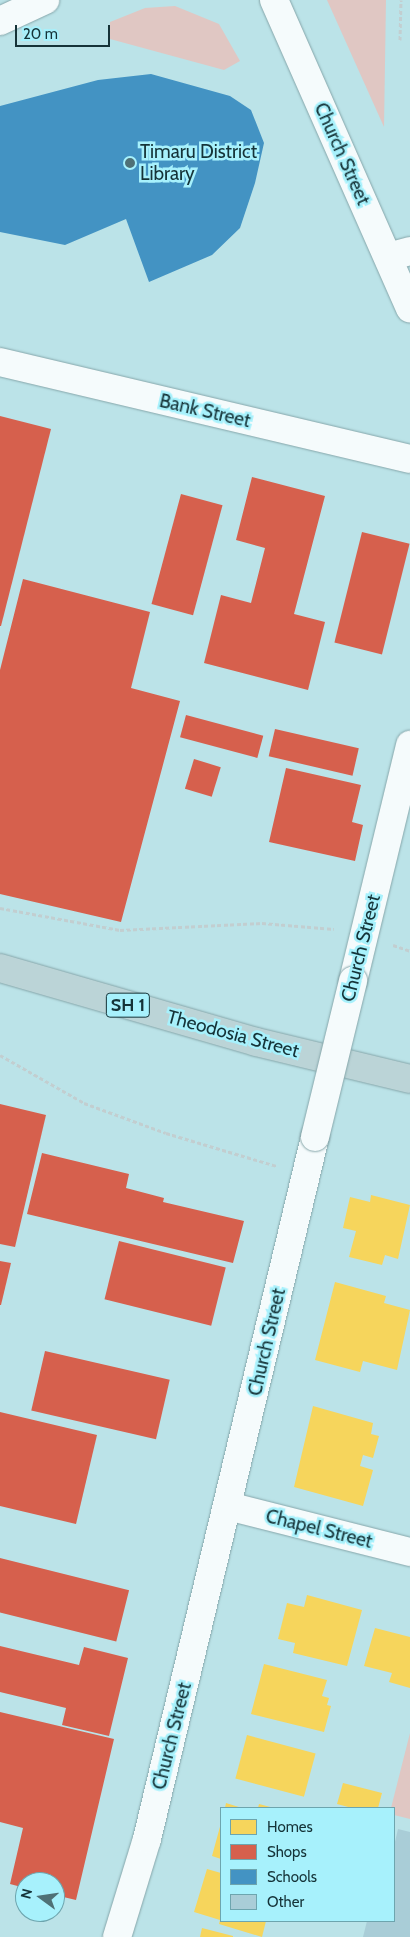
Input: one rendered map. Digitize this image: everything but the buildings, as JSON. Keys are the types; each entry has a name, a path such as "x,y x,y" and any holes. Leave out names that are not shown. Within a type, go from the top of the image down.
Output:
{"highway":[{"name":"Theodosia Street","path":"0,968 256,1042 410,1079"}],"street":[{"path":"0,21 45,0"},
{"name":"Church Street","path":"274,0 399,254 410,308"},
{"name":"Bank Street","path":"0,362 410,459"},
{"name":"Church Street","path":"117,1937 147,1839 410,745"},
{"name":"Chapel Street","path":"228,1506 410,1552"}],"path":[{"path":"400,40 401,0"},
{"path":"0,908 120,930 262,923 364,934"},
{"path":"0,1056 84,1103 166,1133 306,1173"}],"shaded area":[{"path":"327,0 386,0 384,127"},
{"path":"175,6 219,24 240,61 224,70 110,39 110,22 145,8"},
{"path":"410,1733 410,1819 395,1815 395,1807 391,1807"}],"place":[{"name":"Timaru District Library","path":"130,163"}]}
